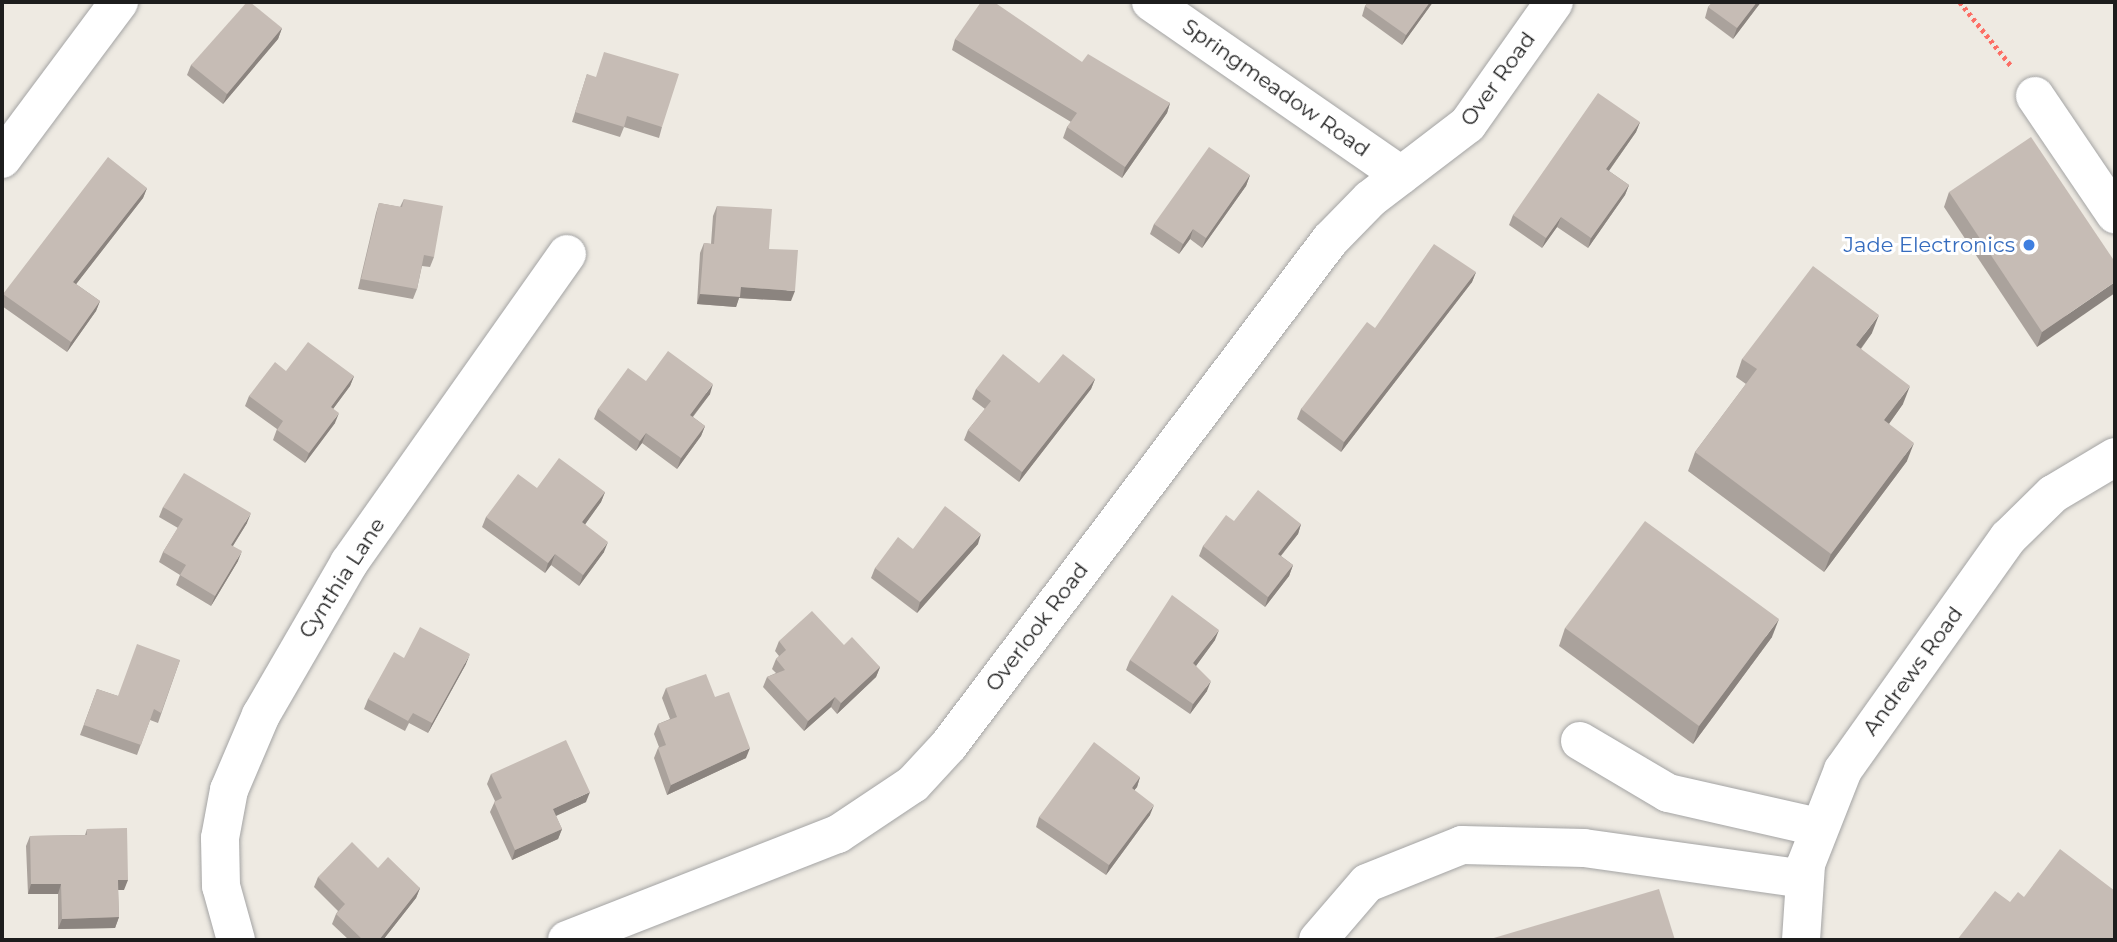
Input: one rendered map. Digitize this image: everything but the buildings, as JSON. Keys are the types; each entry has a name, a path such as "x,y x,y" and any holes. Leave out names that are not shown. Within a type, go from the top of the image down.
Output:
{"street":[{"path":"2,159 119,2"},
{"name":"Springmeadow Road","path":"1151,2 1401,174"},
{"name":"Over Road","path":"1401,174 1468,124 1554,2"},
{"path":"2035,96 2115,214"},
{"name":"Overlook Road","path":"567,940 838,834 912,784 949,745 1330,240 1401,174"},
{"name":"Cynthia Lane","path":"236,940 221,886 220,838 229,790 261,715 349,563 567,254"},
{"name":"Andrews Road","path":"1801,940 1804,879 1818,827 1843,770 2008,538 2053,495 2115,457"},
{"path":"1580,741 1668,793 1818,827"},
{"path":"1318,940 1367,883 1462,845 1584,848 1804,879"}],"path":[{"path":"1960,2 2035,96"}],"place":[{"name":"Jade Electronics","path":"2029,245"}]}
